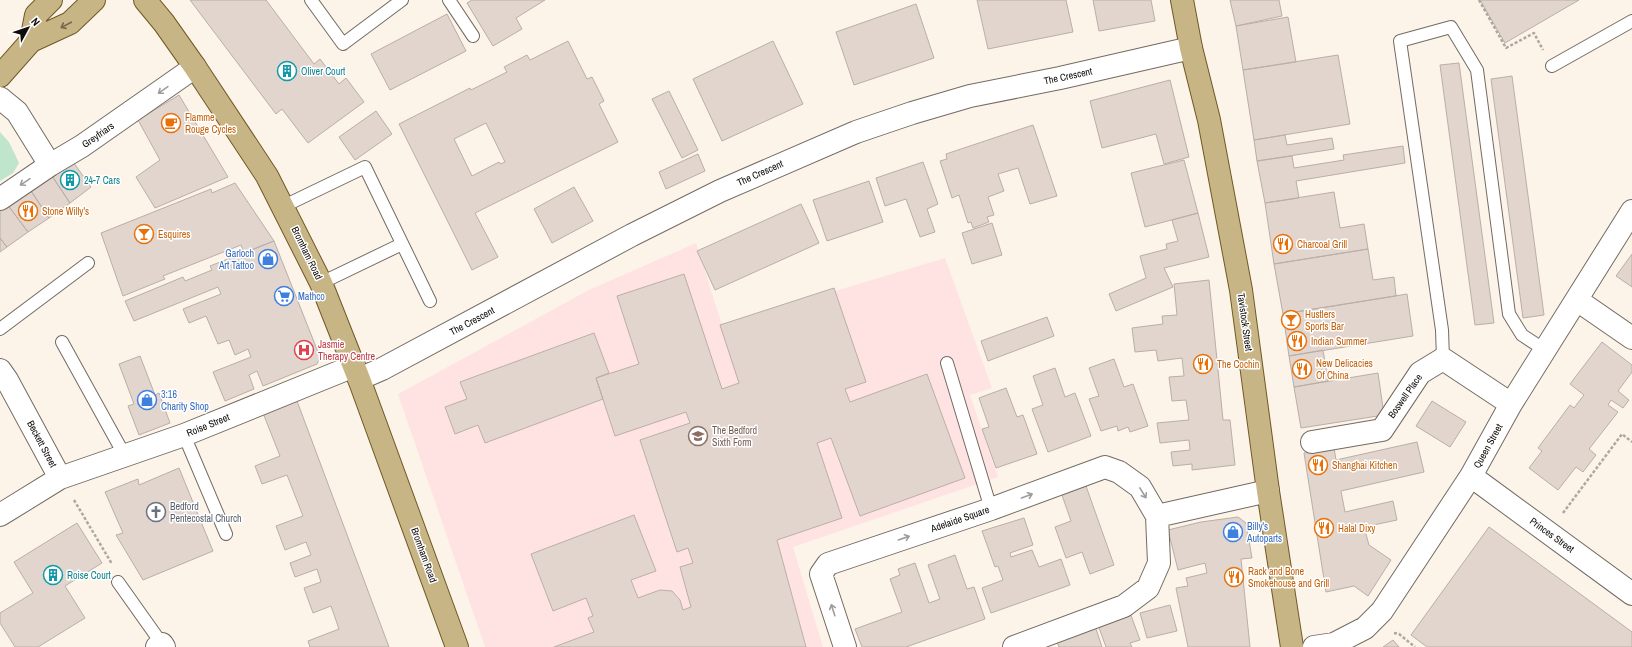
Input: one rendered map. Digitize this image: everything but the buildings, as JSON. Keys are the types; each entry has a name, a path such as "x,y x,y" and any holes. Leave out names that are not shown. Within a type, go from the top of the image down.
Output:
{"main road":[{"path":"31,41 36,15 51,0"},
{"path":"0,75 31,41 70,23 94,0"},
{"name":"Bromham Road","path":"145,0 164,23 195,68 267,176 284,206 321,283 356,372 457,647"},
{"name":"Tavistock Street","path":"1182,0 1191,48 1209,120 1241,290 1268,491 1292,647"}],"street":[{"name":"The Crescent","path":"356,372 382,369 632,235 720,190 856,132 912,113 970,96 1060,78 1191,48"},
{"name":"Greyfriars","path":"0,199 50,165 82,146 195,68"},
{"path":"0,98 17,112 50,165"},
{"name":"Queen Street","path":"1314,647 1334,644 1365,628 1382,611 1471,476 1511,404 1632,211"},
{"path":"1577,300 1632,338"},
{"path":"1443,360 1511,404"},
{"name":"Boswell Place","path":"1312,442 1382,430 1420,373 1443,360"},
{"name":"Roise Street","path":"60,478 184,435 356,372"},
{"name":"Beckett Street","path":"0,515 60,478 2,378"},
{"name":"Adelaide Square","path":"845,647 822,574 828,564 991,509 1105,467 1119,472 1140,487 1157,516 1159,562 1148,588 1124,606 1014,647"},
{"name":"Princes Street","path":"1471,476 1632,594"},
{"path":"1157,516 1268,491"}],"lane":[{"path":"310,0 344,44 402,0"},
{"path":"449,0 473,36"},
{"path":"1552,66 1632,21"},
{"path":"1443,360 1442,330 1400,41 1451,27 1477,70 1509,314 1522,335 1546,350"},
{"path":"284,206 365,167 430,301"},
{"path":"321,283 402,244"},
{"path":"0,329 88,263"},
{"path":"62,342 125,456"},
{"path":"947,362 991,509"},
{"path":"184,435 226,534"},
{"path":"118,582 161,646"}],"path":[{"path":"1479,0 1506,48 1534,33 1552,66"},
{"path":"1548,533 1622,434 1632,442"},
{"path":"60,478 111,560 118,582"}],"shaded area":[{"name":"The Bedford Sixth Form","path":"696,243 722,325 945,258 992,388 970,395 998,477 793,547 823,647 485,647 398,394 589,290"}],"green space":[{"path":"0,132 9,142 19,163 13,173 0,181"}],"place":[{"name":"Oliver Court","path":"287,71"},
{"name":"Flamme Rouge Cycles","path":"171,123"},
{"name":"24-7 Cars","path":"70,180"},
{"name":"Stone Willy's","path":"28,211"},
{"name":"Esquires","path":"144,234"},
{"name":"Charcoal Grill","path":"1283,244"},
{"name":"Garloch Art Tattoo","path":"268,259"},
{"name":"Mathco","path":"284,296"},
{"name":"Hustlers Sports Bar","path":"1291,320"},
{"name":"Indian Summer","path":"1297,341"},
{"name":"Jasmie Therapy Centre","path":"304,350"},
{"name":"The Cochin","path":"1203,364"},
{"name":"New Delicacies Of China","path":"1302,369"},
{"name":"3:16 Charity Shop","path":"147,400"},
{"name":"The Bedford Sixth Form","path":"698,436"},
{"name":"Shanghai Kitchen","path":"1318,465"},
{"name":"Bedford Pentecostal Church","path":"156,512"},
{"name":"Halal Dixy","path":"1324,528"},
{"name":"Billy's Autoparts","path":"1233,532"},
{"name":"Roise Court","path":"53,575"},
{"name":"Rack and Bone Smokehouse and Grill","path":"1234,577"}]}
